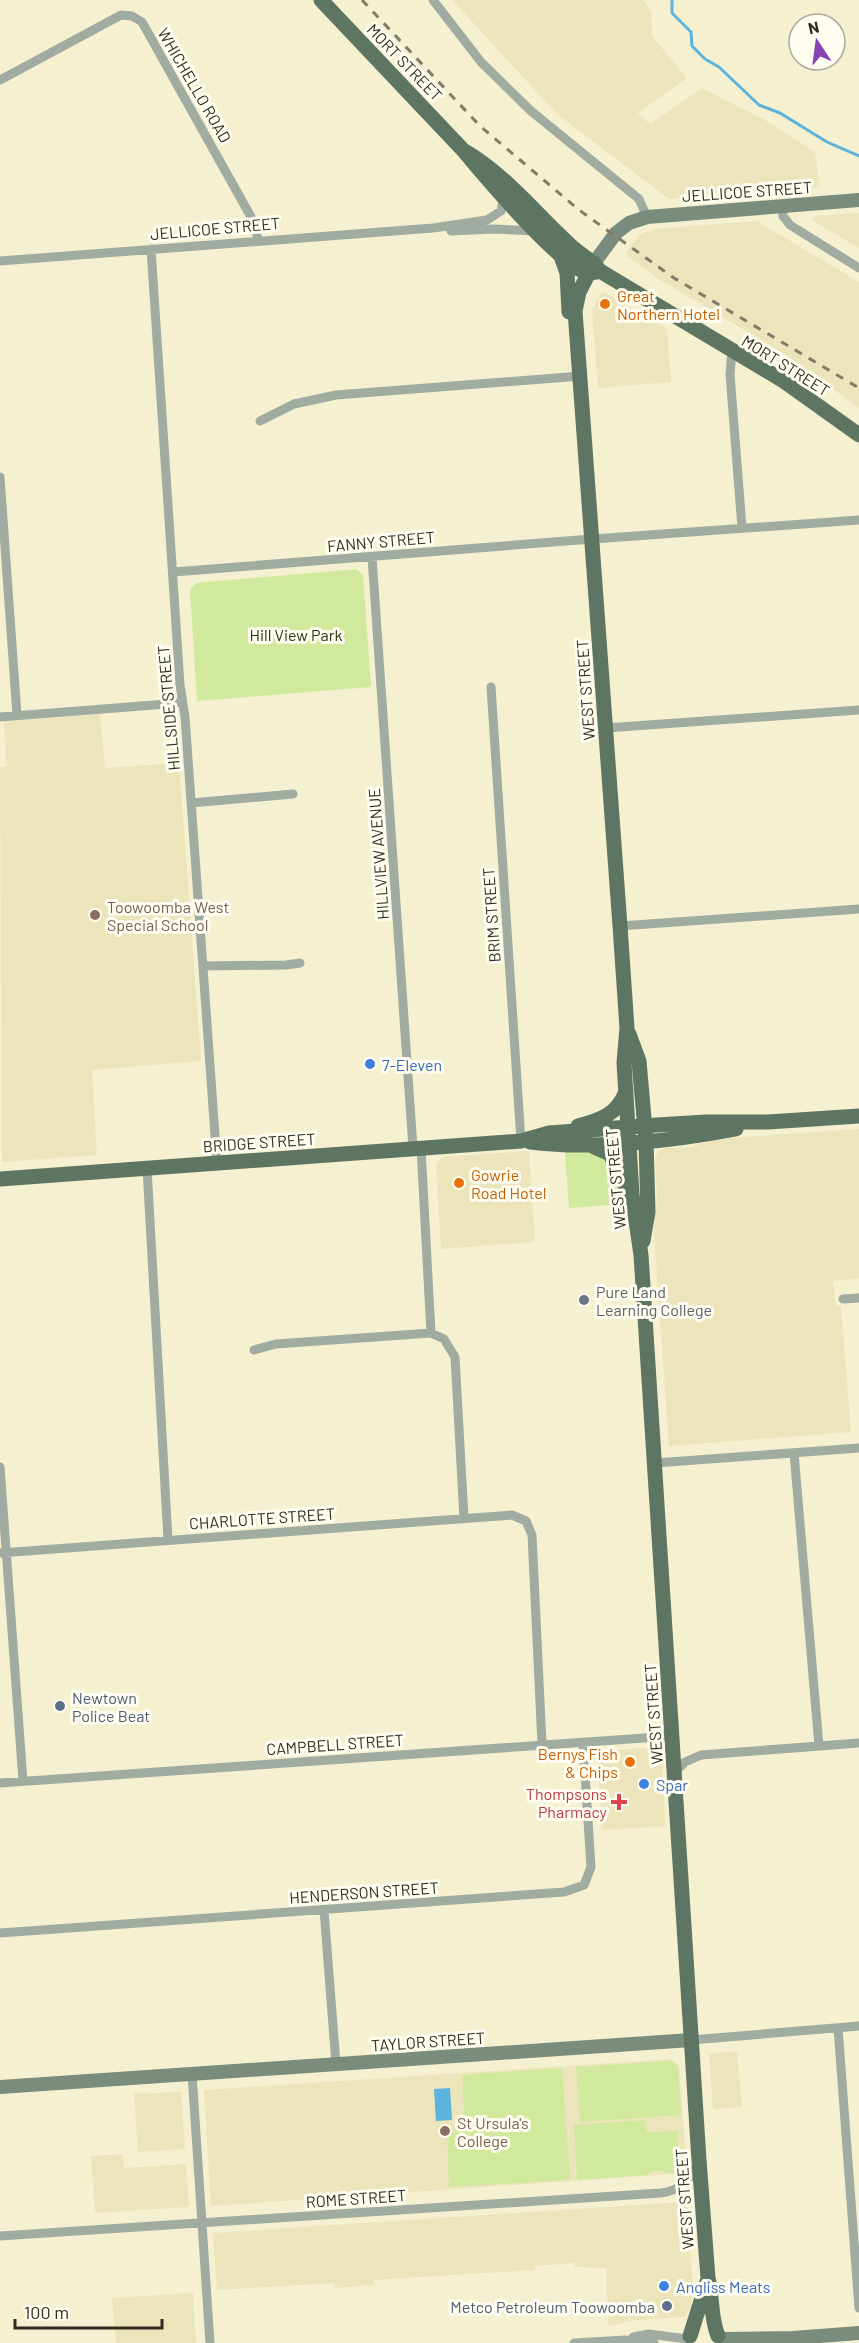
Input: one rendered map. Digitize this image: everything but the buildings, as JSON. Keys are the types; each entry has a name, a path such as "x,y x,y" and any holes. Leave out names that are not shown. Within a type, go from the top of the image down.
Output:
{"main road":[{"name":"MORT STREET","path":"321,0 464,150 480,171 535,231 571,264 594,269 620,281 782,380 859,435"},
{"name":"MORT STREET","path":"464,150 510,183 594,269"},
{"path":"560,255 567,273 570,313 576,332"},
{"name":"WEST STREET","path":"594,269 575,311 576,332 593,539 627,1028 624,1063 626,1091 637,1134 648,1212 641,1255"},
{"name":"WEST STREET","path":"579,349 594,269"},
{"name":"WEST STREET","path":"627,1028 639,1060 634,1215 641,1255 656,1463 691,2040 708,2278 712,2296 713,2320 721,2339"},
{"path":"549,1133 582,1125 609,1114 620,1105 626,1091"},
{"name":"BRIDGE STREET","path":"521,1141 549,1133 703,1135 768,1122 859,1116"},
{"name":"BRIDGE STREET","path":"0,1179 521,1141 589,1145 637,1134"},
{"path":"589,1145 605,1150 614,1159 627,1186 634,1215"},
{"name":"WEST STREET","path":"687,2340 708,2278"},
{"path":"687,2340 698,2332 706,2331 721,2339"}],"street":[{"path":"433,0 481,62 531,111 639,199 643,218 594,269"},
{"name":"WHICHELLO ROAD","path":"0,80 121,15 132,16 142,22 255,224 258,241"},
{"name":"JELLICOE STREET","path":"0,261 433,228 487,220 501,211 504,195"},
{"name":"JELLICOE STREET","path":"643,218 859,200"},
{"path":"782,206 783,216 790,225 859,268"},
{"name":"JELLICOE STREET","path":"433,228 452,231 494,229 535,231"},
{"name":"HILLSIDE STREET","path":"151,249 172,572 204,966 217,1163"},
{"path":"732,351 730,374 742,528"},
{"path":"260,422 278,410 294,404 336,394 581,376"},
{"path":"0,477 17,716"},
{"name":"FANNY STREET","path":"172,572 859,520"},
{"name":"HILLVIEW AVENUE","path":"372,556 431,1333"},
{"name":"BRIM STREET","path":"491,687 521,1141"},
{"path":"0,717 182,701"},
{"path":"606,728 859,710"},
{"path":"191,803 293,794"},
{"path":"620,927 859,909"},
{"path":"204,966 300,963"},
{"path":"147,1168 168,1540"},
{"path":"843,1299 859,1298"},
{"path":"254,1350 276,1344 431,1333 444,1339 455,1357 464,1518"},
{"path":"656,1463 859,1448"},
{"path":"794,1453 819,1746"},
{"path":"0,1467 3,1552 23,1781"},
{"name":"CHARLOTTE STREET","path":"3,1552 512,1515 525,1521 532,1535 542,1744"},
{"name":"CAMPBELL STREET","path":"0,1783 542,1744 673,1737"},
{"name":"HENDERSON STREET","path":"0,1933 564,1892 584,1885 591,1867 583,1742"},
{"path":"675,1772 688,1760 708,1754 859,1743"},
{"path":"324,1910 336,2064"},
{"name":"TAYLOR STREET","path":"0,2087 691,2040 859,2026"},
{"path":"838,2028 859,2308"},
{"path":"192,2074 210,2343"},
{"name":"ROME STREET","path":"0,2236 668,2192 684,2184 693,2174 699,2160"},
{"path":"721,2339 793,2338 859,2333"},
{"path":"625,2340 649,2334 687,2340"},
{"path":"775,2343 793,2338"},
{"path":"574,2343 625,2340 654,2343"}],"shaded area":[{"path":"452,0 643,0 651,12 652,36 687,78 638,113 650,124 702,88 765,120 815,152 820,187 669,199 557,114"},
{"path":"859,213 859,248 813,221 814,216"},
{"path":"757,221 859,282 859,408 788,356 657,278 628,257 626,252 640,234 655,229"},
{"path":"602,292 667,329 671,382 598,388 592,310"},
{"name":"Toowoomba West Special School","path":"100,714 105,768 179,763 201,1061 92,1070 97,1155 2,1162 0,767 6,766 4,722"},
{"path":"859,1129 859,1278 833,1281 836,1306 841,1306 851,1432 669,1446 654,1232 657,1199 655,1160 658,1151 666,1148 691,1147 716,1139"},
{"path":"529,1151 535,1242 441,1249 436,1164 443,1157"},
{"path":"652,1747 662,1755 665,1826 602,1830 597,1757 603,1751"},
{"path":"737,2051 742,2107 713,2109 709,2054"},
{"name":"St Ursula's College","path":"672,2059 679,2066 687,2173 211,2206 204,2090"},
{"path":"181,2092 185,2149 138,2152 134,2094"},
{"path":"123,2154 124,2168 186,2164 189,2207 95,2213 91,2156"},
{"path":"682,2202 688,2208 693,2291 691,2305 685,2317 637,2320 608,2326 606,2268 575,2267 575,2263 535,2266 535,2270 374,2280 374,2285 335,2288 334,2283 217,2290 213,2233"},
{"path":"193,2293 196,2343 116,2343 112,2298"}],"green space":[{"name":"Hill View Park","path":"356,569 363,575 371,687 197,701 190,590 196,583"},
{"path":"588,1151 606,1157 619,1182 625,1204 569,1208 565,1152"},
{"path":"672,2061 678,2066 681,2115 580,2122 576,2067"},
{"path":"562,2068 570,2178 568,2180 449,2187 447,2133 455,2133 455,2127 465,2126 462,2075"},
{"path":"646,2120 647,2132 678,2131 679,2170 671,2173 655,2170 646,2175 577,2180 574,2125"}],"water":[{"path":"450,2088 452,2120 436,2121 434,2089"}],"waterway":[{"path":"672,0 672,13 691,32 692,46 705,59 719,67 759,105 780,113 827,142 859,156"}],"railway":[{"path":"362,0 480,126 579,210 674,278 859,388"}],"place":[{"name":"Great Northern Hotel","path":"605,304"},
{"name":"Toowoomba West Special School","path":"95,915"},
{"name":"7-Eleven","path":"370,1064"},
{"name":"Gowrie Road Hotel","path":"459,1183"},
{"name":"Pure Land Learning College","path":"584,1300"},
{"name":"Newtown Police Beat","path":"60,1706"},
{"name":"Bernys Fish & Chips","path":"630,1762"},
{"name":"Spar","path":"644,1784"},
{"name":"Thompsons Pharmacy","path":"619,1802"},
{"name":"St Ursula's College","path":"445,2131"},
{"name":"Angliss Meats","path":"664,2286"},
{"name":"Metco Petroleum Toowoomba","path":"667,2306"}]}
